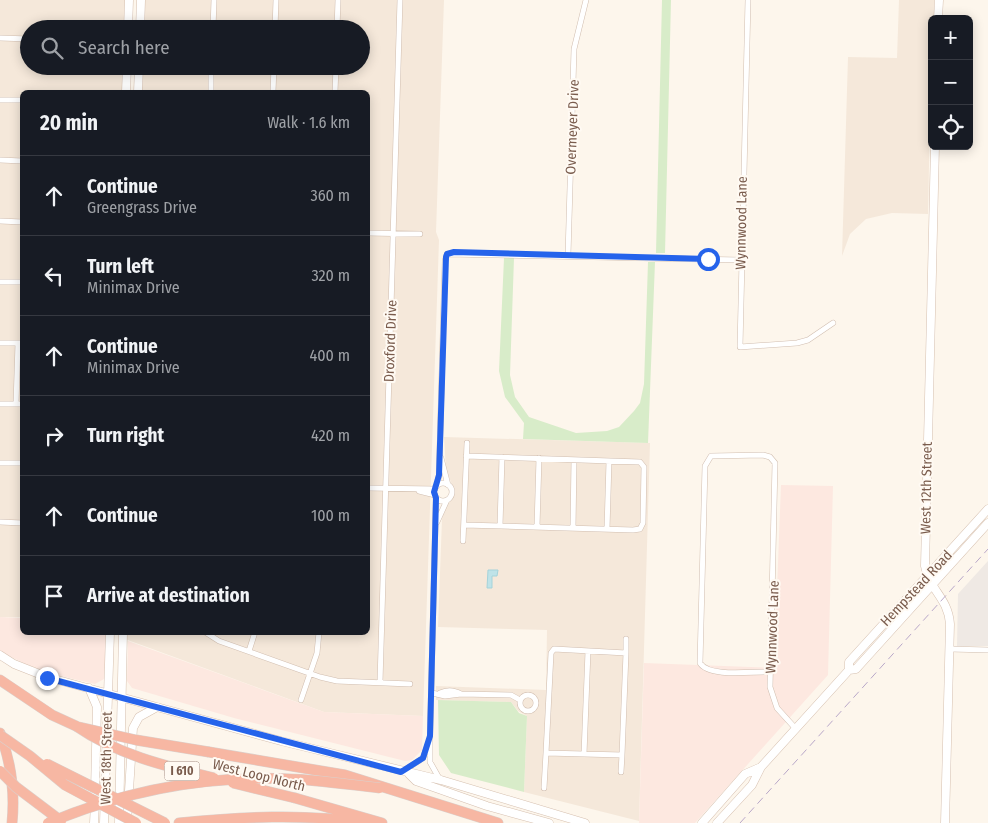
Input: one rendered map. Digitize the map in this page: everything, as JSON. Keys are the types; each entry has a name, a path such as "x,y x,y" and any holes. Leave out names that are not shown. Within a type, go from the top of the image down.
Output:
{"highway":[{"name":"I 610","path":"0,680 52,715 76,726"},
{"path":"76,726 136,740 321,770 498,823"},
{"name":"West Loop North","path":"76,726 100,743 164,766 295,798 382,823"},
{"path":"0,734 65,785 136,823"},
{"path":"0,734 10,769 13,790 12,823"},
{"path":"30,756 165,823"},
{"path":"0,771 16,787 64,823"},
{"path":"48,823 86,808 143,792 216,781 291,779 380,788"},
{"path":"179,823 278,817 345,820 365,823"}],"main road":[{"path":"128,20 129,0"},
{"path":"140,20 141,0"},
{"path":"938,15 939,0"},
{"path":"126,90 127,75"},
{"path":"138,90 139,75"},
{"name":"West 12th Street","path":"926,575 924,566 935,150"},
{"name":"Hempstead Road","path":"849,670 849,662 926,575 988,509"},
{"name":"Hempstead Road","path":"717,823 752,784 761,767 849,670 856,669 988,523"},
{"path":"926,575 948,608 950,649 945,823"},
{"name":"West 18th Street","path":"119,823 122,635"},
{"path":"110,637 122,644"},
{"name":"West 18th Street","path":"104,823 110,637"},
{"path":"0,655 32,672 401,772 441,780 585,823"},
{"path":"89,688 97,707 94,823"},
{"path":"127,823 133,728 139,717 157,707"},
{"name":"Hempstead Road","path":"702,823 745,774 761,767"},
{"path":"409,774 416,781 487,806 549,823"}],"street":[{"path":"213,20 214,0"},
{"path":"275,20 276,0"},
{"path":"337,20 338,0"},
{"name":"Droxford Drive","path":"380,682 400,0"},
{"name":"Overmeyer Drive","path":"568,255 574,49 586,0"},
{"name":"Wynnwood Lane","path":"748,0 740,260 740,347 797,343 808,340 833,323"},
{"path":"0,38 20,39"},
{"path":"211,75 211,90"},
{"path":"273,90 274,75"},
{"path":"335,90 336,75"},
{"path":"0,100 20,100"},
{"path":"0,160 20,161"},
{"path":"0,221 20,222"},
{"path":"370,233 420,234"},
{"path":"441,780 432,769 430,762 430,736 437,522 436,492 440,450 445,261 447,254 740,260"},
{"path":"0,282 20,282"},
{"path":"0,343 20,343 19,404 0,404"},
{"path":"463,541 466,443"},
{"path":"437,522 452,492 448,485 440,450"},
{"name":"Wynnwood Lane","path":"770,672 719,671 702,666 699,659 704,486 706,466 711,456 763,455 772,458 776,468 770,687 774,703 780,713 796,729"},
{"path":"464,525 636,530 643,523 644,467 637,461 466,456"},
{"path":"500,526 502,457"},
{"path":"537,527 539,458"},
{"path":"573,528 574,460"},
{"path":"607,529 609,461"},
{"path":"0,463 20,463"},
{"path":"436,492 442,483 448,485"},
{"path":"370,488 436,492"},
{"path":"436,492 442,501 447,500"},
{"path":"0,522 20,523"},
{"path":"210,635 220,641 310,674 337,681 410,684"},
{"path":"249,651 254,635"},
{"path":"301,700 317,653 319,635"},
{"path":"621,772 626,639"},
{"path":"544,788 551,653 554,649 626,653"},
{"path":"950,649 988,650"},
{"path":"584,754 588,651"},
{"path":"432,693 454,696 461,694 511,695 520,700"},
{"path":"520,700 529,695 535,699 548,700"},
{"path":"535,699 535,706"},
{"path":"520,700 520,706 524,710 529,711 535,706 548,707"},
{"path":"401,772 423,758 430,736"},
{"path":"546,753 622,755"}],"shaded area":[{"path":"0,0 126,0 125,20 20,20 20,75 124,75 124,90 20,90 20,617 0,617"},
{"path":"143,0 444,0 436,232 439,240 423,716 324,712 125,639 125,635 370,635 370,90 141,90 142,75 370,75 370,20 143,20"},
{"path":"899,0 934,0 934,15 928,15 928,214 892,213 866,219 850,234 842,256 848,57 897,58"},
{"path":"444,437 650,443 639,821 524,792 527,716 518,711 511,702 436,700 436,686 546,690 547,630 438,627 442,519 446,504 452,498 453,487 446,470"},
{"path":"781,485 833,486 828,675 695,823 639,823 644,663 774,668"},
{"path":"988,561 988,646 957,646 958,594"},
{"path":"0,617 20,618 20,635 108,635 104,679 95,684 52,674 25,664 0,651"},
{"path":"128,641 324,712 423,716 422,750 412,760 405,761 234,718 132,688 127,681"}],"green space":[{"path":"662,0 671,0 665,253 656,253"},
{"path":"504,258 514,258 510,375 515,397 529,417 576,433 607,431 619,427 640,403 644,384 648,262 655,262 648,443 523,439 524,423 505,397 499,371"},
{"path":"438,700 511,702 519,713 527,716 524,792 451,773 439,755"}],"water":[{"path":"488,570 498,570 497,576 492,576 492,588 487,588"}],"railway":[{"path":"740,823 988,549"}],"route":[{"path":"47,678 401,772 414,766 423,758 430,736 437,551 437,508 434,492 439,475 438,461 440,450 447,254 454,252 708,259"}]}
